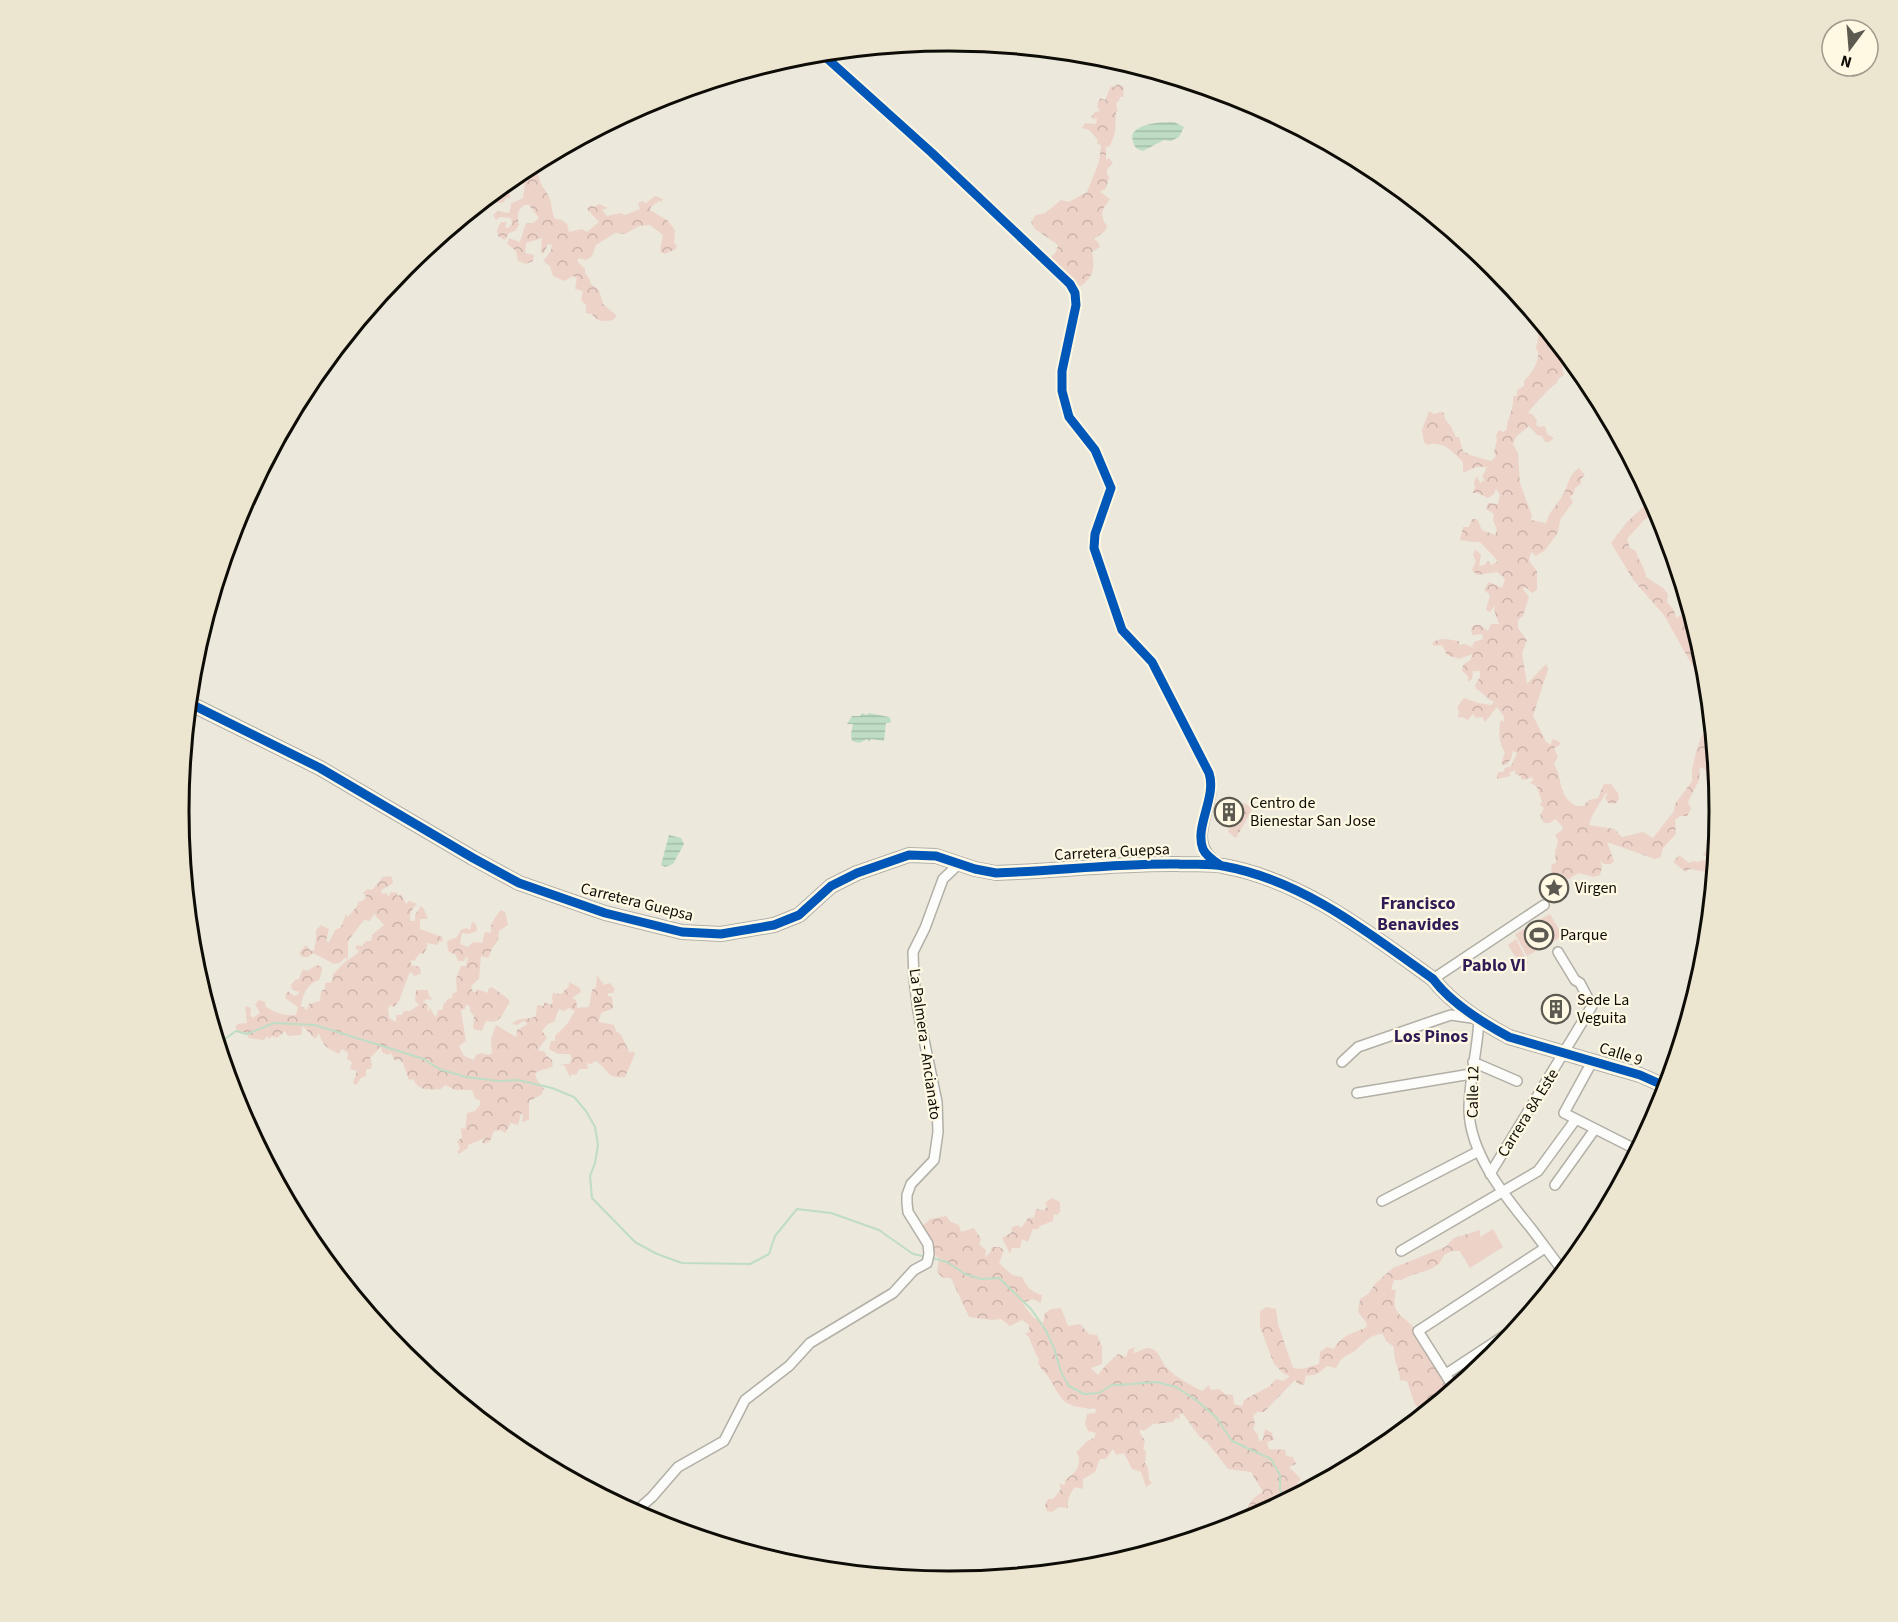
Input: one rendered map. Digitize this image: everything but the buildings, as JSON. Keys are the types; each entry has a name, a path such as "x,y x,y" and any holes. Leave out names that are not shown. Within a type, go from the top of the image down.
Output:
{"street":[{"path":"829,61 932,153 1070,284 1075,293 1076,305 1062,371 1062,390 1069,417 1095,450 1111,488 1095,534 1094,548 1122,630 1152,662 1209,773 1212,782 1201,834 1203,849 1220,865"},
{"name":"Carretera Guepsa","path":"197,707 320,768 473,858 519,882 605,913 682,932 721,933 774,925 799,915 831,886 857,873 909,855 936,856 996,873 1153,864 1220,865 1252,872 1293,889 1378,938 1433,979"},
{"name":"La Palmera - Ancianato","path":"642,1506 678,1467 724,1441 746,1400 789,1366 810,1343 893,1293 914,1270 928,1259 928,1244 908,1212 907,1195 911,1184 934,1160 938,1132 937,1102 918,1011 913,952 925,928 943,879 960,862"},
{"path":"1479,1018 1433,979 1544,905"},
{"name":"Carrera 8A Este","path":"1490,1174 1592,1006 1580,983 1575,981 1557,952"},
{"path":"1342,1062 1358,1047 1451,1015 1479,1018"},
{"name":"Calle 9","path":"1479,1018 1509,1037 1593,1060 1658,1083"},
{"name":"Calle 12","path":"1479,1018 1479,1033 1471,1074 1469,1112 1479,1151 1490,1174 1558,1265"},
{"path":"1593,1060 1564,1113 1631,1147"},
{"path":"1473,1062 1517,1081"},
{"path":"1357,1093 1471,1074"},
{"path":"1401,1251 1538,1171 1576,1119"},
{"path":"1555,1185 1595,1129"},
{"path":"1382,1201 1479,1151"},
{"path":"1450,1382 1418,1331 1545,1248"},
{"path":"1446,1374 1487,1347"}],"green space":[{"path":"1118,84 1124,87 1123,97 1120,97 1116,103 1118,112 1116,111 1115,133 1110,146 1106,147 1106,160 1109,158 1113,163 1107,169 1109,178 1106,188 1100,192 1110,199 1102,212 1107,226 1105,231 1094,239 1100,247 1092,252 1093,267 1089,279 1081,286 1074,285 1048,260 1056,252 1058,245 1035,229 1031,222 1036,215 1045,213 1061,200 1069,202 1087,192 1099,162 1101,145 1097,144 1098,140 1089,130 1082,128 1085,123 1096,124 1097,118 1091,117 1095,112 1100,111 1097,107 1100,98 1105,100 1111,86"},
{"path":"536,174 539,176 550,199 555,219 567,224 569,232 582,229 587,232 599,222 587,209 591,205 594,207 599,204 608,208 602,210 607,216 620,213 625,215 640,209 638,203 642,201 646,203 655,196 663,199 650,210 667,220 675,230 676,249 665,254 660,252 663,235 650,225 639,226 625,234 615,233 596,245 592,256 586,260 579,258 577,261 585,269 590,283 599,290 603,304 617,316 607,321 596,319 592,314 586,313 586,305 581,300 583,291 575,289 577,278 573,276 564,281 553,276 550,266 543,261 551,251 552,245 548,244 544,253 541,253 542,238 526,243 525,253 534,255 533,261 526,264 518,261 516,251 507,244 509,238 520,242 526,223 533,223 539,218 529,205 524,205 519,211 519,225 515,231 509,233 505,240 498,236 497,230 501,222 507,222 505,227 508,228 512,224 511,218 500,217 496,220 493,215 498,211 509,213 510,204 523,198 525,183 521,185"},
{"path":"509,192 510,198 506,198 503,203 494,202"},
{"path":"1538,331 1563,364 1564,375 1528,413 1537,420 1536,425 1545,426 1547,434 1554,438 1545,442 1542,436 1537,435 1529,426 1516,437 1513,444 1518,454 1520,483 1532,516 1531,520 1546,523 1573,473 1579,468 1585,475 1570,497 1573,502 1560,520 1555,537 1545,550 1536,556 1531,552 1529,561 1537,571 1537,590 1532,593 1525,587 1523,589 1529,597 1523,616 1518,620 1518,628 1527,640 1522,653 1527,684 1546,664 1548,669 1533,716 1546,742 1551,745 1552,739 1561,744 1554,748 1558,757 1554,764 1563,792 1570,801 1576,806 1583,806 1589,800 1598,798 1604,784 1611,784 1618,793 1619,799 1615,804 1608,803 1605,798 1608,793 1605,794 1589,825 1614,829 1622,837 1643,832 1653,838 1674,811 1675,804 1692,781 1696,752 1704,733 1708,776 1705,769 1700,767 1699,780 1688,802 1691,809 1687,816 1680,816 1675,820 1676,834 1663,848 1661,857 1655,859 1607,842 1614,861 1611,864 1604,864 1600,861 1602,867 1600,875 1594,877 1578,873 1569,879 1562,878 1559,888 1560,896 1549,899 1556,881 1551,870 1552,864 1556,863 1555,850 1558,843 1555,835 1563,827 1555,819 1550,823 1544,823 1540,815 1544,808 1540,805 1542,801 1537,787 1529,783 1534,780 1531,777 1521,779 1521,776 1515,774 1515,770 1509,773 1511,776 1497,779 1499,772 1511,766 1517,753 1513,751 1506,765 1501,764 1505,752 1500,741 1500,728 1504,717 1497,707 1485,722 1482,717 1476,718 1473,714 1468,720 1458,718 1457,707 1464,698 1491,705 1494,702 1476,689 1475,685 1480,677 1480,671 1473,671 1472,679 1468,682 1468,676 1462,671 1463,665 1470,660 1473,654 1459,659 1447,655 1442,645 1434,646 1432,643 1445,639 1459,641 1459,645 1465,644 1472,647 1474,642 1483,639 1482,634 1472,635 1471,629 1474,625 1480,625 1488,631 1491,624 1499,624 1494,610 1495,605 1490,612 1486,610 1490,595 1484,590 1489,582 1502,588 1505,579 1497,572 1477,575 1472,570 1476,561 1473,555 1475,549 1481,555 1479,566 1488,561 1492,565 1498,561 1480,542 1460,540 1463,527 1469,527 1472,519 1477,519 1482,530 1495,535 1497,530 1493,520 1494,514 1486,509 1488,503 1498,504 1500,495 1496,489 1494,494 1488,498 1472,493 1477,476 1480,483 1485,480 1482,477 1487,467 1476,467 1463,473 1463,462 1443,446 1427,445 1424,442 1422,430 1429,411 1434,414 1444,413 1456,437 1459,437 1463,451 1491,461 1496,456 1494,452 1496,435 1499,430 1503,432 1507,429 1513,396 1517,396 1517,390 1524,386 1524,381 1536,364"},
{"path":"1645,506 1649,516 1627,539 1630,548 1636,551 1646,577 1668,594 1667,602 1674,610 1676,618 1681,615 1684,617 1695,667 1664,615 1634,581 1611,543 1627,522"},
{"path":"1244,803 1253,808 1236,838 1228,832"},
{"path":"1679,855 1689,863 1707,861 1706,872 1689,869 1686,872 1673,862"},
{"path":"391,876 392,884 381,890 382,894 387,893 388,897 391,892 398,893 397,897 401,894 406,904 409,901 417,904 411,912 411,921 415,921 415,915 421,906 428,919 420,919 420,929 442,937 443,941 437,945 427,943 423,954 420,953 414,961 411,960 411,965 420,967 421,974 414,976 411,972 409,974 399,1001 394,1007 391,1005 388,1008 389,1018 396,1022 396,1015 402,1015 404,1011 410,1011 419,1005 415,1001 416,990 428,990 432,998 423,1002 428,1005 427,1012 430,1008 436,1018 438,1010 443,1010 443,1005 449,998 451,999 453,993 457,992 456,979 461,966 466,966 468,958 458,961 456,955 448,951 447,941 457,937 461,930 466,928 470,930 472,922 476,924 477,931 462,933 460,944 468,947 473,942 482,943 485,932 491,933 492,923 501,910 505,912 508,925 499,931 498,940 488,958 481,956 479,979 471,986 473,992 477,989 488,993 488,989 492,987 510,1002 499,1019 486,1021 482,1031 473,1029 474,1016 466,1004 465,1009 461,1010 466,1041 459,1046 464,1056 474,1060 476,1055 481,1053 489,1055 492,1053 491,1039 496,1025 516,1037 517,1030 528,1024 524,1021 517,1025 512,1024 518,1020 536,1016 537,1005 544,1006 544,1002 550,1005 553,1002 553,993 561,994 569,986 569,982 580,988 581,992 572,998 576,1000 577,1008 589,1007 592,990 596,987 597,975 604,985 610,983 615,989 613,993 608,993 608,996 612,997 613,1008 602,1013 599,1022 614,1025 630,1053 633,1051 635,1054 625,1077 614,1077 595,1061 591,1064 587,1063 588,1069 579,1069 576,1075 572,1074 570,1077 564,1065 559,1064 569,1064 572,1059 570,1054 558,1054 549,1049 551,1041 555,1041 555,1036 567,1024 575,1011 569,1008 564,1011 559,1009 554,1022 548,1024 542,1031 547,1038 539,1051 544,1051 552,1060 553,1066 535,1073 544,1089 541,1095 529,1101 529,1120 522,1122 521,1113 518,1125 511,1123 505,1133 501,1130 494,1131 490,1141 484,1144 482,1142 485,1138 468,1145 468,1148 459,1154 457,1152 460,1148 457,1141 462,1138 461,1128 465,1129 467,1113 475,1111 480,1105 480,1101 475,1098 472,1090 456,1090 445,1085 441,1089 421,1088 413,1079 409,1080 403,1063 399,1059 395,1061 391,1053 388,1055 382,1052 381,1047 370,1058 371,1069 366,1069 366,1076 361,1078 356,1085 353,1083 357,1071 350,1069 352,1062 347,1059 348,1053 342,1049 339,1054 328,1048 322,1042 319,1033 315,1039 303,1026 301,1035 288,1036 285,1031 277,1038 272,1036 269,1039 267,1036 264,1040 249,1038 246,1032 239,1032 235,1027 238,1024 247,1023 245,1006 251,1008 250,1015 253,1018 260,1013 255,1004 259,1000 265,1002 266,1007 277,1012 296,1015 298,1007 285,998 287,991 295,996 299,994 292,989 291,985 299,979 303,969 307,971 317,965 322,967 319,980 306,990 301,1006 307,1010 309,1004 320,1001 325,983 332,982 333,974 359,951 355,948 357,945 362,946 366,941 371,941 372,935 384,925 374,914 370,921 364,920 348,941 348,959 345,958 340,963 334,964 313,953 308,957 302,957 299,953 306,945 311,951 314,950 316,930 321,925 329,929 326,941 329,942 335,930 341,927 346,914 348,917 358,902 364,900 366,896 363,893 368,889 372,890 383,877"},
{"name":"Parque","path":"1550,914 1563,936 1527,956 1515,934"},
{"path":"1516,939 1528,963 1522,967 1508,945"},
{"path":"1052,1198 1060,1202 1060,1212 1057,1215 1054,1214 1053,1221 1038,1229 1033,1229 1028,1242 1022,1239 1020,1248 1012,1248 1010,1254 1002,1238 1011,1233 1012,1227 1018,1225 1021,1228 1029,1217 1034,1218 1036,1209 1044,1210 1047,1207 1045,1203"},
{"path":"946,1216 951,1222 959,1225 961,1232 974,1228 981,1239 979,1244 986,1250 985,1258 992,1247 1004,1250 999,1263 1012,1275 1022,1277 1030,1289 1042,1295 1041,1303 1033,1299 1022,1303 1033,1317 1043,1323 1045,1313 1051,1309 1061,1308 1068,1326 1080,1324 1089,1334 1097,1335 1102,1347 1102,1364 1091,1368 1098,1375 1118,1354 1126,1357 1128,1350 1135,1347 1133,1353 1151,1348 1157,1352 1170,1371 1183,1380 1202,1391 1209,1385 1211,1390 1219,1389 1225,1394 1233,1395 1234,1404 1242,1406 1244,1400 1270,1386 1276,1379 1283,1381 1290,1376 1274,1364 1260,1327 1260,1311 1266,1307 1276,1309 1278,1324 1293,1368 1302,1369 1319,1364 1320,1352 1327,1347 1334,1349 1344,1337 1367,1327 1358,1312 1360,1299 1368,1294 1375,1284 1393,1268 1445,1247 1454,1238 1480,1230 1480,1241 1467,1251 1452,1251 1444,1255 1441,1261 1431,1269 1402,1280 1394,1280 1391,1289 1396,1291 1397,1311 1413,1326 1418,1340 1437,1364 1446,1385 1418,1409 1407,1381 1400,1380 1394,1347 1386,1341 1383,1334 1369,1338 1355,1351 1344,1357 1336,1368 1327,1366 1317,1374 1306,1375 1304,1385 1298,1384 1295,1380 1264,1412 1257,1412 1253,1416 1255,1424 1253,1429 1258,1435 1259,1442 1263,1439 1265,1429 1272,1433 1274,1440 1267,1442 1269,1449 1285,1450 1286,1456 1293,1457 1296,1464 1289,1467 1301,1479 1297,1483 1298,1486 1247,1510 1255,1497 1263,1492 1251,1472 1228,1469 1183,1414 1179,1414 1180,1419 1176,1418 1173,1422 1153,1424 1144,1431 1140,1429 1145,1441 1143,1449 1146,1451 1145,1463 1149,1480 1152,1483 1146,1487 1141,1472 1132,1469 1124,1453 1116,1455 1113,1449 1106,1459 1100,1459 1095,1472 1083,1479 1083,1489 1075,1487 1073,1489 1068,1499 1068,1508 1059,1507 1052,1512 1047,1511 1045,1505 1048,1499 1053,1499 1061,1489 1059,1484 1065,1485 1065,1480 1077,1468 1079,1461 1077,1452 1086,1442 1094,1438 1096,1433 1088,1431 1085,1424 1087,1414 1095,1413 1096,1409 1077,1407 1062,1399 1038,1363 1039,1359 1029,1337 1025,1334 1029,1332 1029,1325 1022,1320 1010,1326 1001,1319 969,1317 951,1278 943,1278 937,1272 939,1259 927,1245 929,1237 919,1227 930,1219"},
{"path":"1493,1229 1503,1247 1470,1268 1459,1250"}],"shaded area":[{"path":"1174,122 1184,127 1179,137 1171,141 1164,140 1143,151 1134,146 1132,135 1139,128 1156,123"},
{"path":"862,713 889,717 891,720 890,723 886,723 884,741 871,739 869,742 867,739 859,743 852,741 853,724 847,724 852,716 860,716"},
{"path":"669,835 681,838 684,844 673,864 665,867 661,865"}],"waterway":[{"path":"224,1039 236,1031 247,1034 274,1023 315,1025 424,1059 439,1069 466,1077 499,1081 518,1080 552,1088 574,1097 586,1111 595,1127 598,1145 590,1176 592,1198 635,1242 657,1254 682,1263 750,1264 769,1254 775,1236 797,1209 831,1213 879,1230 913,1254 927,1257"},
{"path":"932,1258 947,1262 965,1274 981,1279 999,1278 1031,1309 1045,1329 1054,1348 1061,1372 1069,1386 1084,1394 1099,1393 1112,1385 1156,1382 1176,1387 1196,1400 1216,1417 1232,1441 1271,1459 1280,1475 1282,1494"}],"cycle path":[{"path":"830,61 932,153 1070,284 1075,293 1076,305 1062,371 1062,391 1069,417 1095,450 1111,488 1095,534 1094,548 1122,630 1152,662 1209,773 1210,792 1201,840 1206,854 1220,865"},
{"path":"197,707 320,768 519,883 605,913 682,932 721,934 774,925 799,915 831,886 857,873 909,855 936,856 975,869 996,873 1178,864 1218,865 1252,873 1280,883 1334,911 1433,979 1468,1012 1509,1037 1640,1075 1658,1083"}],"place":[{"name":"Centro de Bienestar San Jose","path":"1229,812"},
{"name":"Virgen","path":"1554,888"},
{"name":"Parque","path":"1539,935"},
{"name":"Sede La Veguita","path":"1556,1009"}],"district":[{"name":"Francisco Benavides","path":"1418,913"},
{"name":"Pablo VI","path":"1494,965"},
{"name":"Los Pinos","path":"1431,1036"}]}
